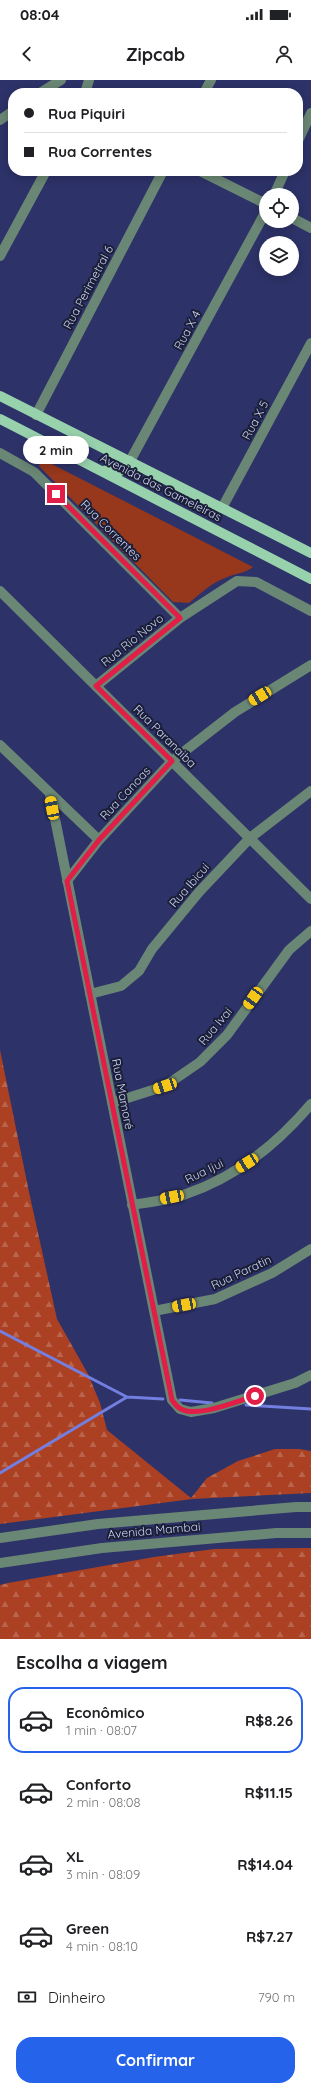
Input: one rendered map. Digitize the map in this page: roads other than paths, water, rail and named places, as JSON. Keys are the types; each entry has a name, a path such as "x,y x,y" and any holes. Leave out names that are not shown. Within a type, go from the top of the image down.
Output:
{"main road":[{"name":"Avenida das Gameleiras","path":"0,396 311,553"},
{"name":"Avenida das Gameleiras","path":"0,419 311,579"},
{"path":"96,469 120,472 124,470 130,461"}],"street":[{"path":"49,88 61,80"},
{"path":"303,130 311,113"},
{"path":"0,256 43,176"},
{"name":"Rua Perimetral 6","path":"36,415 160,176"},
{"path":"210,176 259,200"},
{"path":"277,188 282,176"},
{"path":"299,222 311,228"},
{"name":"Rua X 4","path":"130,461 259,224"},
{"name":"Rua X 5","path":"222,508 311,343"},
{"name":"Rua Correntes","path":"0,453 34,472 180,618"},
{"name":"Rua Rio Novo","path":"96,686 180,618 237,581 256,582 311,611"},
{"name":"Rua Paranaiba","path":"0,590 311,899"},
{"name":"Rua Canoas","path":"67,881 99,840 172,761 235,712 311,665"},
{"path":"0,745 99,840"},
{"name":"Rua Ibicui","path":"90,994 121,986 139,971 152,949 198,892 250,838 311,791"},
{"name":"Rua Mamoré","path":"50,794 172,1400 180,1409 191,1412 207,1410 295,1383 311,1375"},
{"name":"Rua Ivai","path":"112,1103 165,1086 200,1062 227,1035 289,950 311,931"},
{"name":"Rua Ijui","path":"132,1205 186,1195 224,1177 258,1156 290,1128 311,1104"},
{"name":"Rua Paratin","path":"154,1311 216,1299 272,1274 311,1249"},
{"name":"Avenida Mambai","path":"0,1538 98,1524 296,1506 311,1507"},
{"name":"Avenida Mambai","path":"0,1563 102,1548 276,1533 311,1533"}],"waterway":[{"path":"0,1331 127,1397 163,1399"},
{"path":"0,1473 127,1397"},
{"path":"180,1400 212,1403"},
{"path":"246,1405 311,1409"}]}
